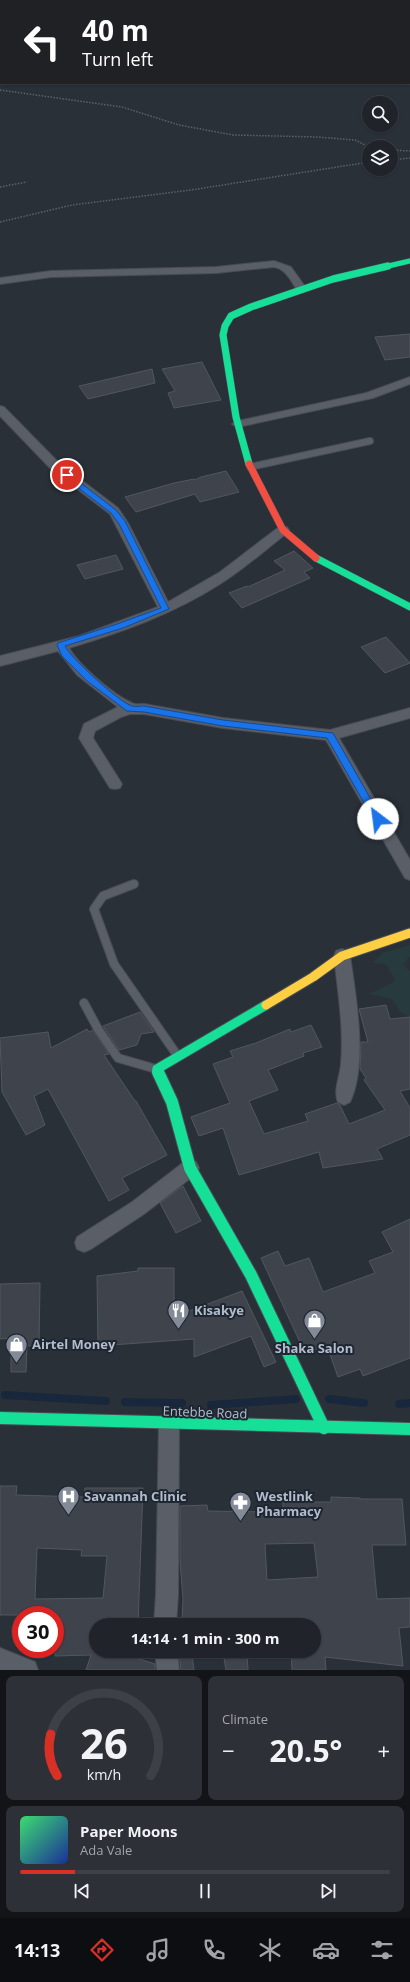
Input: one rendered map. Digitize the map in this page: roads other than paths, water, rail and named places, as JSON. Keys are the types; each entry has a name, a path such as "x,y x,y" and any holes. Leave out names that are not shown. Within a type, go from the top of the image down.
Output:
{"street":[{"path":"410,261 301,288 251,307 231,316 224,326 223,335 238,424 250,467 284,530 320,562 410,607"},
{"path":"0,281 51,274 210,270 274,264 284,266 289,270 301,288"},
{"path":"238,424 369,396 410,380"},
{"path":"0,409 55,466 114,512 122,523 165,609"},
{"path":"0,661 61,645 120,626 165,609 216,581 284,530"},
{"path":"61,645 65,654 90,678 130,709"},
{"path":"116,784 86,738 89,728 116,713 130,709 144,709 223,723 330,735 410,713"},
{"path":"330,735 410,874"},
{"path":"324,1428 251,1275 190,1168 172,1102 157,1069 313,977 342,956 410,933"},
{"path":"342,956 350,1017 350,1064 344,1097"},
{"path":"84,1243 138,1208 190,1168"},
{"name":"Entebbe Road","path":"0,1418 169,1424 410,1429"},
{"path":"165,1618 169,1424"},
{"path":"167,1658 168,1670"},
{"path":"0,1659 27,1670"}],"lane":[{"path":"250,467 370,441"},
{"path":"134,884 103,896 94,908 114,964 178,1057"},
{"path":"84,1003 98,1029 118,1058 157,1069"}],"waterway":[{"path":"5,1395 106,1401"},
{"path":"211,1405 296,1399"},
{"path":"329,1399 364,1403"},
{"path":"125,1402 182,1403"},
{"path":"399,1404 410,1403"}],"place":[{"name":"Kisakye","path":"178,1330"},
{"name":"Shaka Salon","path":"314,1340"},
{"name":"Airtel Money","path":"16,1364"},
{"name":"Savannah Clinic","path":"69,1516"},
{"name":"Westlink Pharmacy","path":"241,1522"}]}
